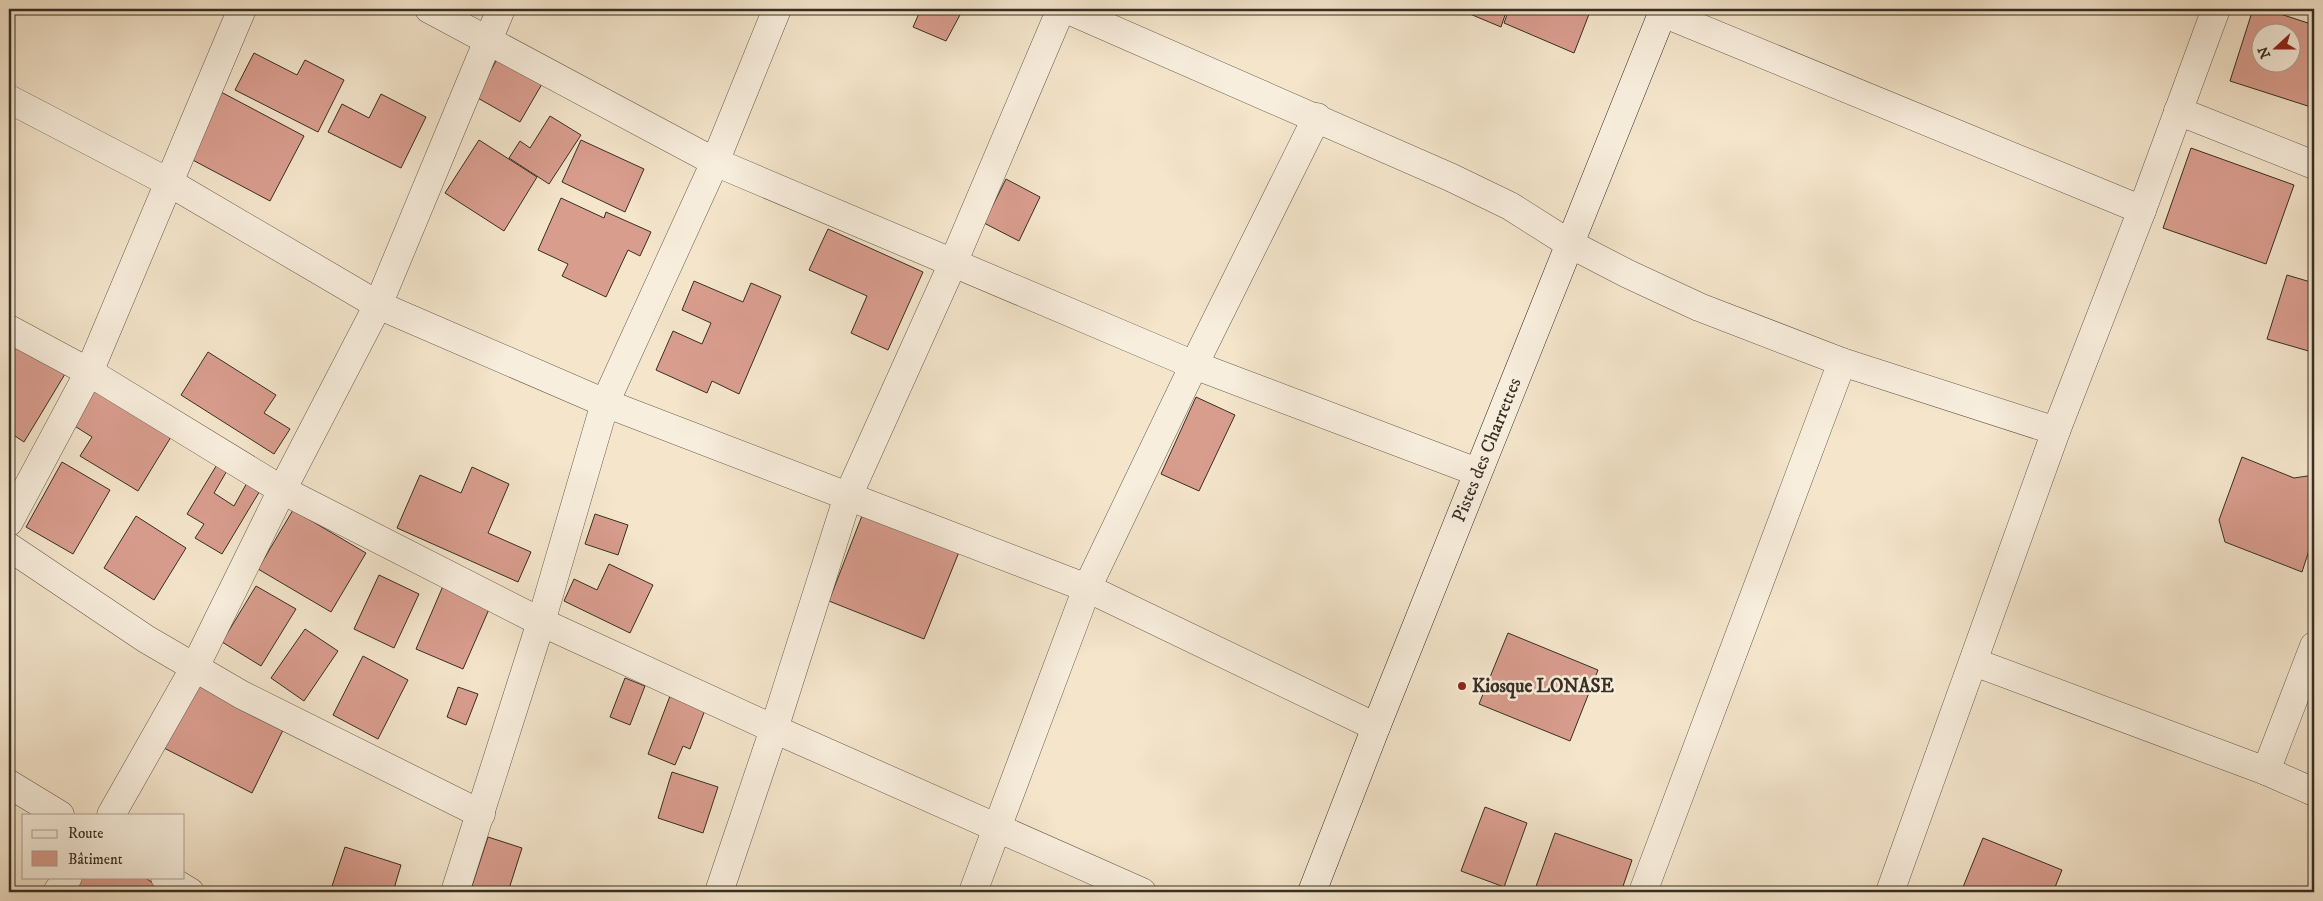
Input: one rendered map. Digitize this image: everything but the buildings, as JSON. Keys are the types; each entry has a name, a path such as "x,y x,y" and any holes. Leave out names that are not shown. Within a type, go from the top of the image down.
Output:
{"street":[{"path":"9,522 89,372 170,184 242,9"},
{"path":"429,9 715,162 1194,365 1477,472"},
{"path":"112,814 195,667 282,490 378,305 501,9"},
{"path":"455,892 541,622 605,402 715,162 777,9"},
{"path":"719,892 774,729 848,496 953,263 1061,9"},
{"path":"1066,9 1317,117 1510,206 1570,244 1628,274 1699,307 1842,362 2056,431"},
{"path":"1890,892 2056,431 2142,210 2216,9"},
{"path":"1664,11 2142,210"},
{"name":"Pistes des Charrettes","path":"1312,892 1477,472 1664,11"},
{"path":"9,99 170,184 378,305 605,402 1087,588 1376,727"},
{"path":"2178,112 2314,165"},
{"path":"973,892 996,826 1087,588 1194,365 1317,117"},
{"path":"9,329 89,372 282,490 541,622 774,729 1142,892"},
{"path":"1643,892 1842,362"},
{"path":"9,548 139,634 242,696 481,814"},
{"path":"2266,771 2314,646"},
{"path":"1974,662 2266,771 2314,792"},
{"path":"9,784 58,814"},
{"path":"57,892 67,878"},
{"path":"167,878 190,892"}],"place":[{"name":"Kiosque LONASE","path":"1462,686"}]}
